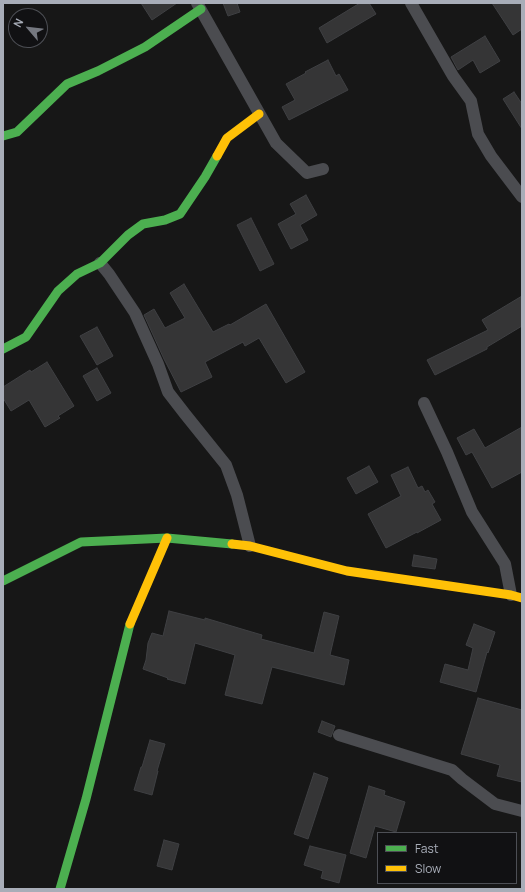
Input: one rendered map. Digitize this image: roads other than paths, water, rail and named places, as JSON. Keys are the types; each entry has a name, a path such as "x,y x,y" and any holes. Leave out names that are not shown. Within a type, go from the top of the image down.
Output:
{"street":[{"path":"411,3 453,76 471,102 478,134 487,150 522,197"},
{"path":"3,136 17,132 67,84 98,71 145,47 199,6 276,142 307,173 323,169"},
{"path":"3,348 26,337 58,291 77,274 100,263 128,235 143,224 166,220 180,214 205,177 227,138 260,114"},
{"path":"100,263 109,274 134,314 158,364 168,392 226,465 237,496 250,546"},
{"path":"3,581 81,542 167,538 250,546 347,571 517,596 505,564 472,512 447,452 424,403"},
{"path":"60,889 86,799 128,628 167,538"},
{"path":"339,735 452,770 495,804 522,811"}]}
